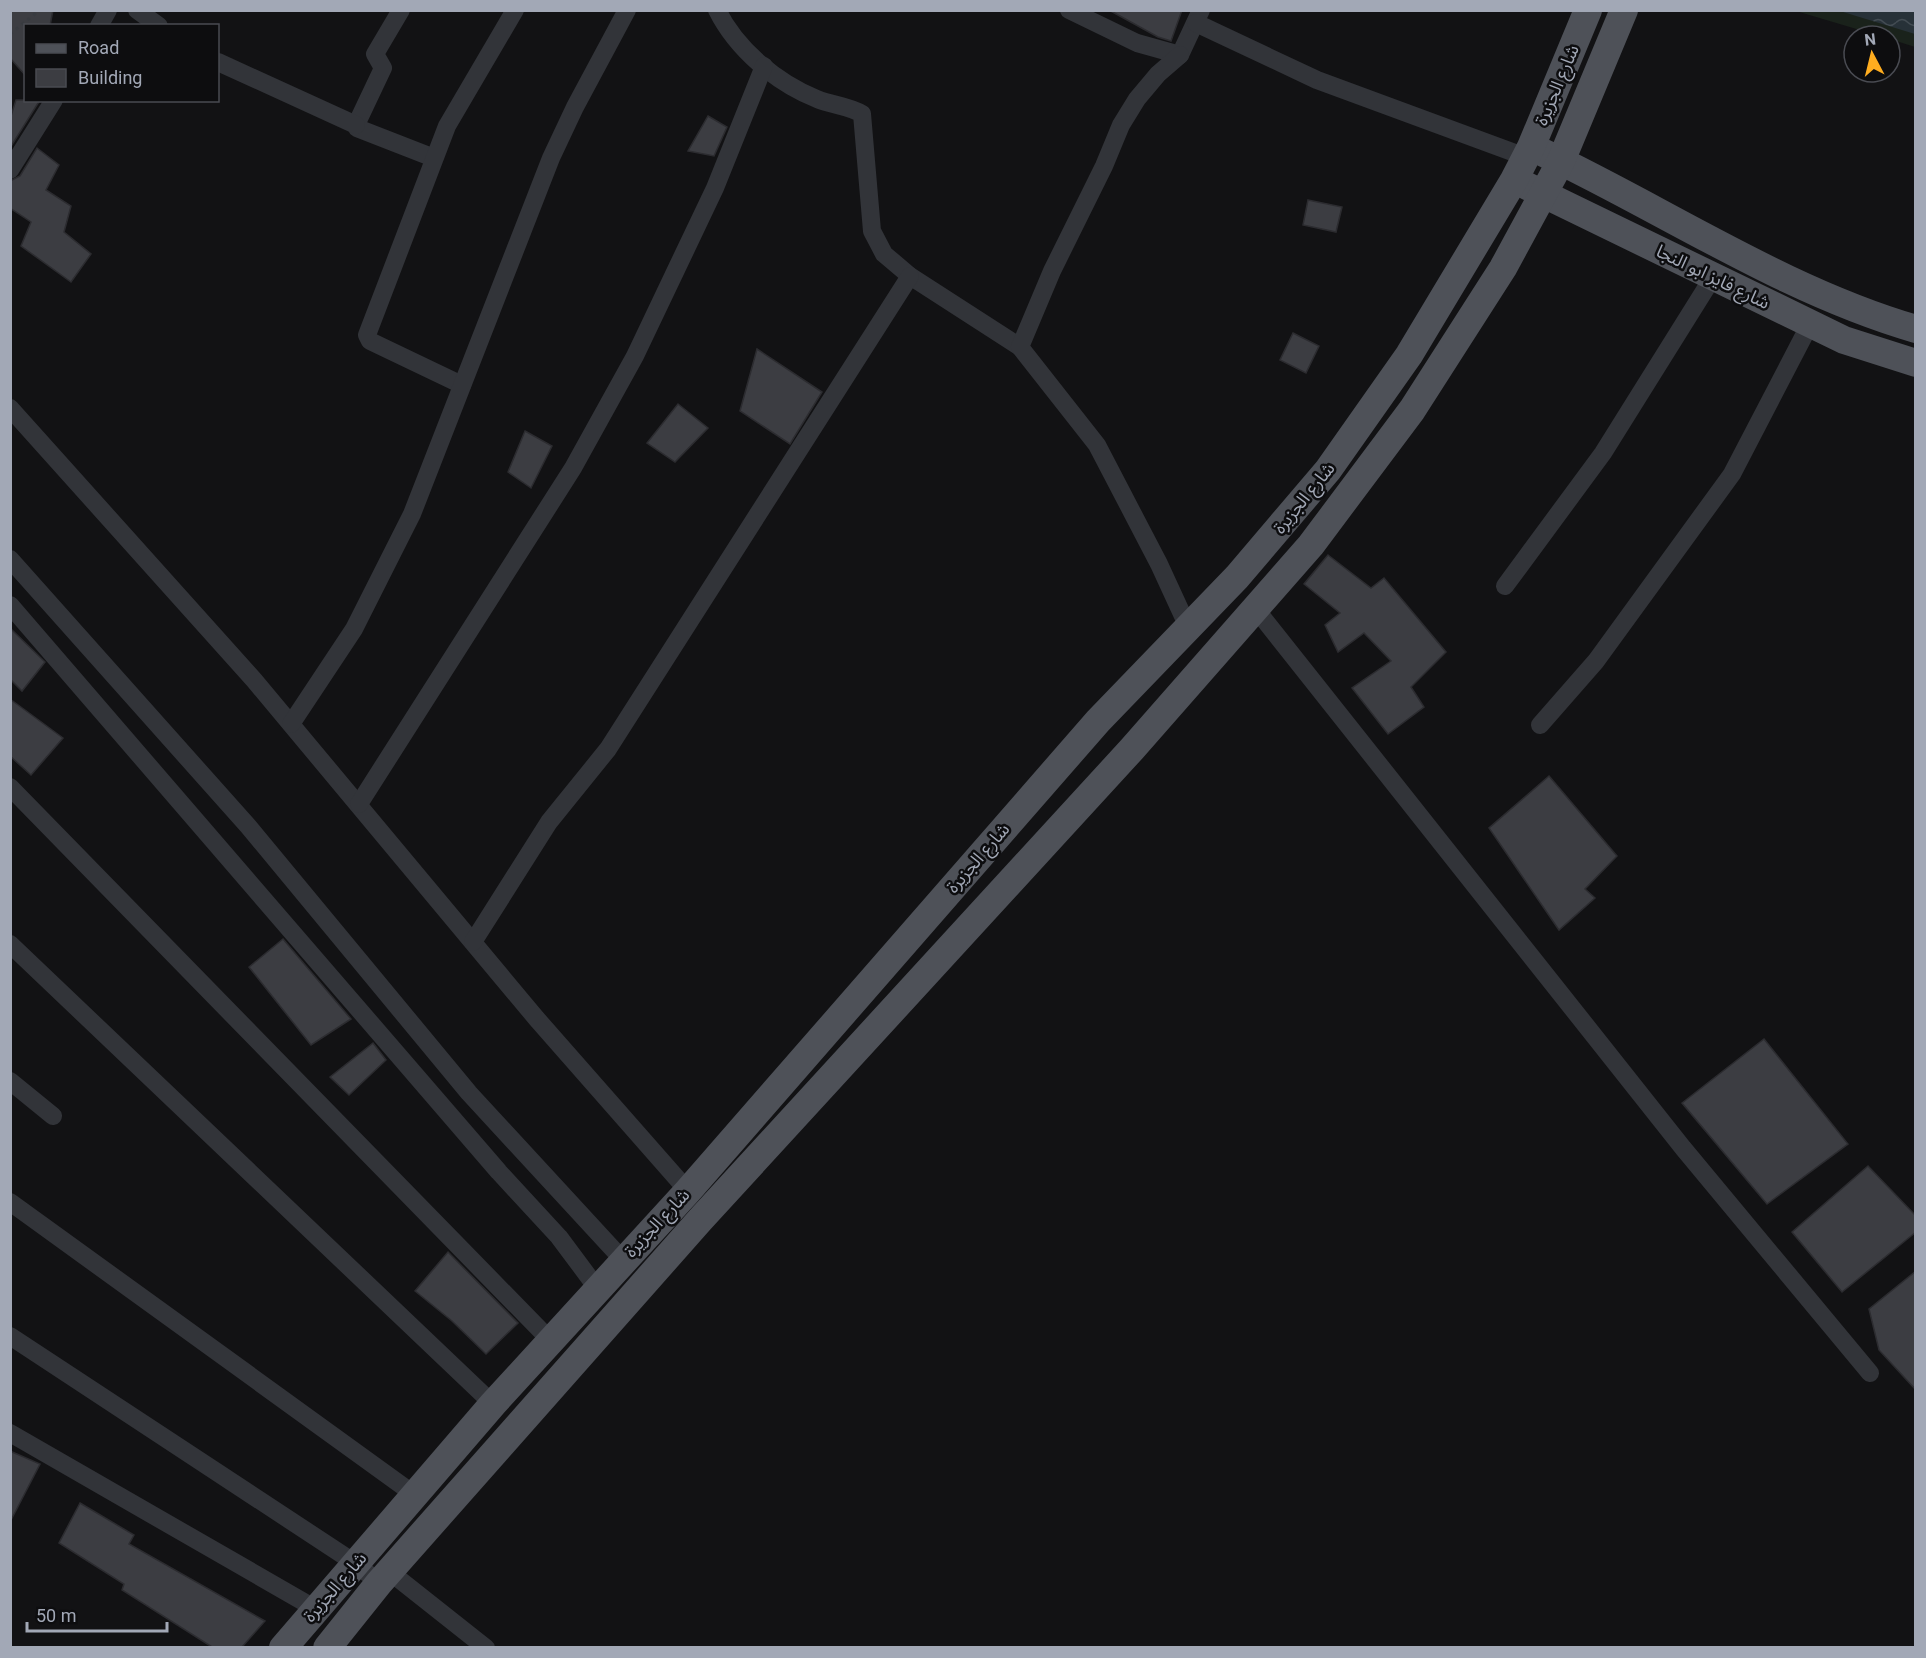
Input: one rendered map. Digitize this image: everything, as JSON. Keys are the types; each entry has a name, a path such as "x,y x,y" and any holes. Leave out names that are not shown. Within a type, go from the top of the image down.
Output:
{"main road":[{"name":"شارع الجزيرة","path":"283,1647 493,1404 689,1189 1098,721 1284,525 1370,413 1409,355 1524,162 1588,10"},
{"name":"شارع الجزيرة","path":"327,1647 385,1577 699,1220 1132,749 1311,544 1412,410 1503,268 1561,161 1623,10"},
{"name":"شارع فايز ابو النجا","path":"1524,162 1561,161 1811,290 1880,319 1916,329"},
{"name":"شارع فايز ابو النجا","path":"1524,162 1544,194 1810,324 1870,350 1916,363"},
{"path":"1098,721 1132,749"},
{"path":"689,1189 721,1197"},
{"path":"689,1189 699,1220"}],"street":[{"path":"100,24 108,10"},
{"path":"137,10 156,24"},
{"path":"356,125 383,68 375,54 401,10"},
{"path":"462,385 414,364 367,339 447,126 515,10"},
{"path":"291,724 354,629 412,514 550,158 627,10"},
{"path":"717,10 733,37 764,66 794,88 819,100 862,114 872,231 884,254 910,276 1020,347 1097,445 1159,564 1188,627"},
{"path":"1069,10 1137,43 1180,55"},
{"path":"1020,347 1052,271 1104,166 1121,125 1144,90 1180,55 1198,17 1317,80 1524,162"},
{"path":"219,62 390,143 434,158"},
{"path":"359,804 573,468 630,366 715,188 764,66"},
{"path":"10,170 53,102"},
{"path":"474,942 549,822 608,749 910,276"},
{"path":"1505,586 1603,453 1713,277"},
{"path":"1540,725 1596,661 1732,474 1810,324"},
{"path":"10,408 291,724 474,942 689,1189"},
{"path":"10,559 248,826 469,1093 623,1260"},
{"path":"10,605 499,1172 559,1237 597,1288"},
{"path":"1255,608 1683,1148 1870,1373"},
{"path":"10,787 551,1341"},
{"path":"10,944 493,1404"},
{"path":"10,1081 53,1116"},
{"path":"10,1202 415,1495"},
{"path":"10,1336 355,1563 385,1577 486,1647"},
{"path":"10,1433 316,1609"}],"path":[{"path":"10,34 40,10"}],"shaded area":[{"path":"1796,11 1915,11 1915,47 1902,43 1902,24 1842,25"}],"water":[{"path":"1840,11 1915,11 1915,34 1902,30 1902,24 1882,24"}],"building":[{"path":"10,10 53,10 50,24 24,24 24,74 10,58"},
{"path":"1109,10 1182,10 1171,41 1158,37"},
{"path":"16,100 39,102 10,148 10,119"},
{"path":"708,116 727,127 714,156 688,151"},
{"path":"37,148 59,165 46,190 71,206 64,232 91,254 71,282 21,246 31,222 10,208 10,181 20,176"},
{"path":"1308,200 1342,207 1336,232 1303,225"},
{"path":"1293,333 1319,346 1306,373 1280,360"},
{"path":"757,349 822,392 790,444 740,411"},
{"path":"678,404 708,428 675,462 647,443"},
{"path":"525,431 552,446 531,488 508,472"},
{"path":"1328,555 1371,588 1384,578 1446,652 1411,687 1424,707 1388,734 1352,688 1391,661 1364,633 1338,652 1325,625 1340,613 1304,584"},
{"path":"10,628 45,662 22,691 10,679"},
{"path":"10,699 63,738 31,775 10,756"},
{"path":"1549,776 1617,856 1585,889 1595,898 1559,930 1489,828"},
{"path":"283,939 351,1019 311,1045 249,967"},
{"path":"1764,1039 1848,1144 1767,1204 1682,1103"},
{"path":"373,1043 386,1060 349,1095 330,1077"},
{"path":"1868,1166 1916,1216 1916,1232 1842,1292 1792,1232"},
{"path":"448,1252 518,1323 486,1354 452,1321 415,1291"},
{"path":"1916,1271 1916,1390 1879,1350 1869,1309"},
{"path":"10,1451 40,1464 10,1522"},
{"path":"80,1503 134,1535 129,1544 265,1621 242,1647 212,1647 122,1590 124,1584 59,1543"}]}
